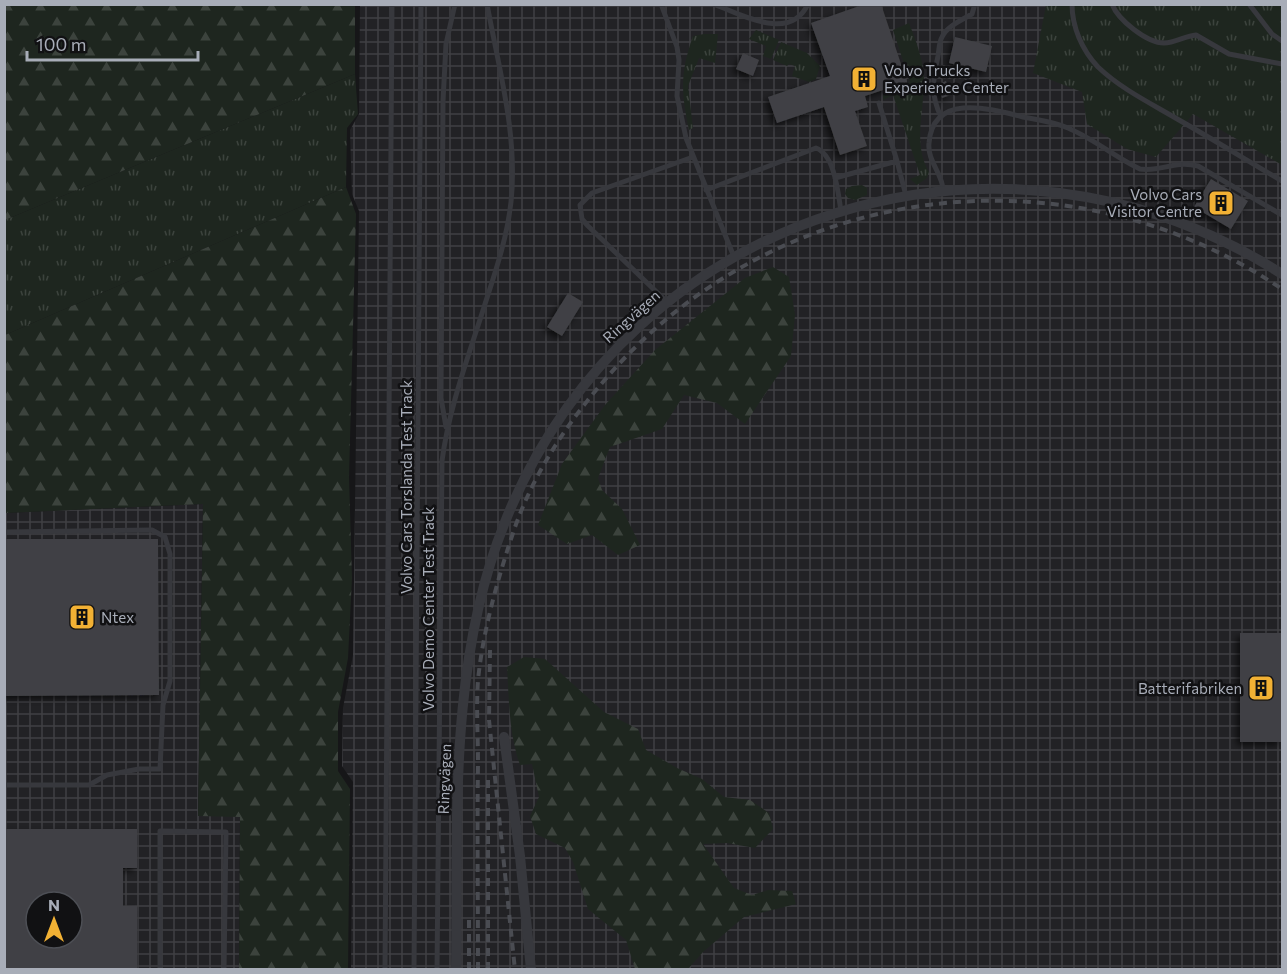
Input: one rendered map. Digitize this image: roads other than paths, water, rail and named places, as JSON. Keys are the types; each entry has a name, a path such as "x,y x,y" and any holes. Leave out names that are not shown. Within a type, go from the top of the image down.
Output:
{"street":[{"name":"Ringvägen","path":"456,969 459,751 472,645 496,547 518,491 557,421 619,346 667,302 734,257 793,228 842,212 906,196 974,188 1026,189 1079,195 1125,205 1177,221 1215,237 1282,274"},
{"path":"504,737 520,856 531,969"}],"lane":[{"name":"Volvo Cars Torslanda Test Track","path":"386,969 392,4"},
{"name":"Volvo Cars Torslanda Test Track","path":"414,969 421,4"},
{"name":"Volvo Demo Center Test Track","path":"446,430 441,398 443,101 446,44 454,4"},
{"name":"Volvo Demo Center Test Track","path":"437,969 442,461 446,430 494,279 511,202 512,144 487,4"},
{"path":"661,4 677,47 679,60 677,96 680,117 693,157 734,257"},
{"path":"713,4 765,24 782,25 799,15 808,4"},
{"path":"941,117 934,104 933,78 942,36 956,23 972,14 975,4"},
{"path":"1071,4 1073,21 1080,40 1097,65 1108,75 1282,181"},
{"path":"1112,4 1119,18 1154,41 1172,42 1196,35 1229,54 1282,64"},
{"path":"1249,4 1272,34 1282,42"},
{"path":"879,103 906,196"},
{"path":"943,190 943,181 930,156 929,144 935,123 956,108 968,107 994,110 1058,124 1079,133 1140,170 1153,171 1185,163 1198,166 1282,214"},
{"path":"706,190 816,148 827,156 835,178 842,212"},
{"path":"667,302 588,226 582,219 580,205 592,193 693,157"},
{"path":"835,178 897,161"},
{"path":"4,532 152,530 165,537 170,554 170,681 163,705 160,769 140,769 107,775 88,785 4,785"},
{"path":"160,969 160,831 226,832 224,969"}],"railway":[{"path":"478,970 478,680 487,625 507,551 532,487 556,444 571,423 618,365 688,303 765,255 848,222 936,204 1025,202 1114,215 1200,244 1282,289"},
{"path":"490,650 489,720 515,970"},
{"path":"488,777 488,970"},
{"path":"469,919 469,970"}],"place":[{"name":"Volvo Trucks Experience Center","path":"864,79"},
{"name":"Volvo Cars Visitor Centre","path":"1221,203"},
{"name":"Ntex","path":"82,617"},
{"name":"Batterifabriken","path":"1261,688"}]}
